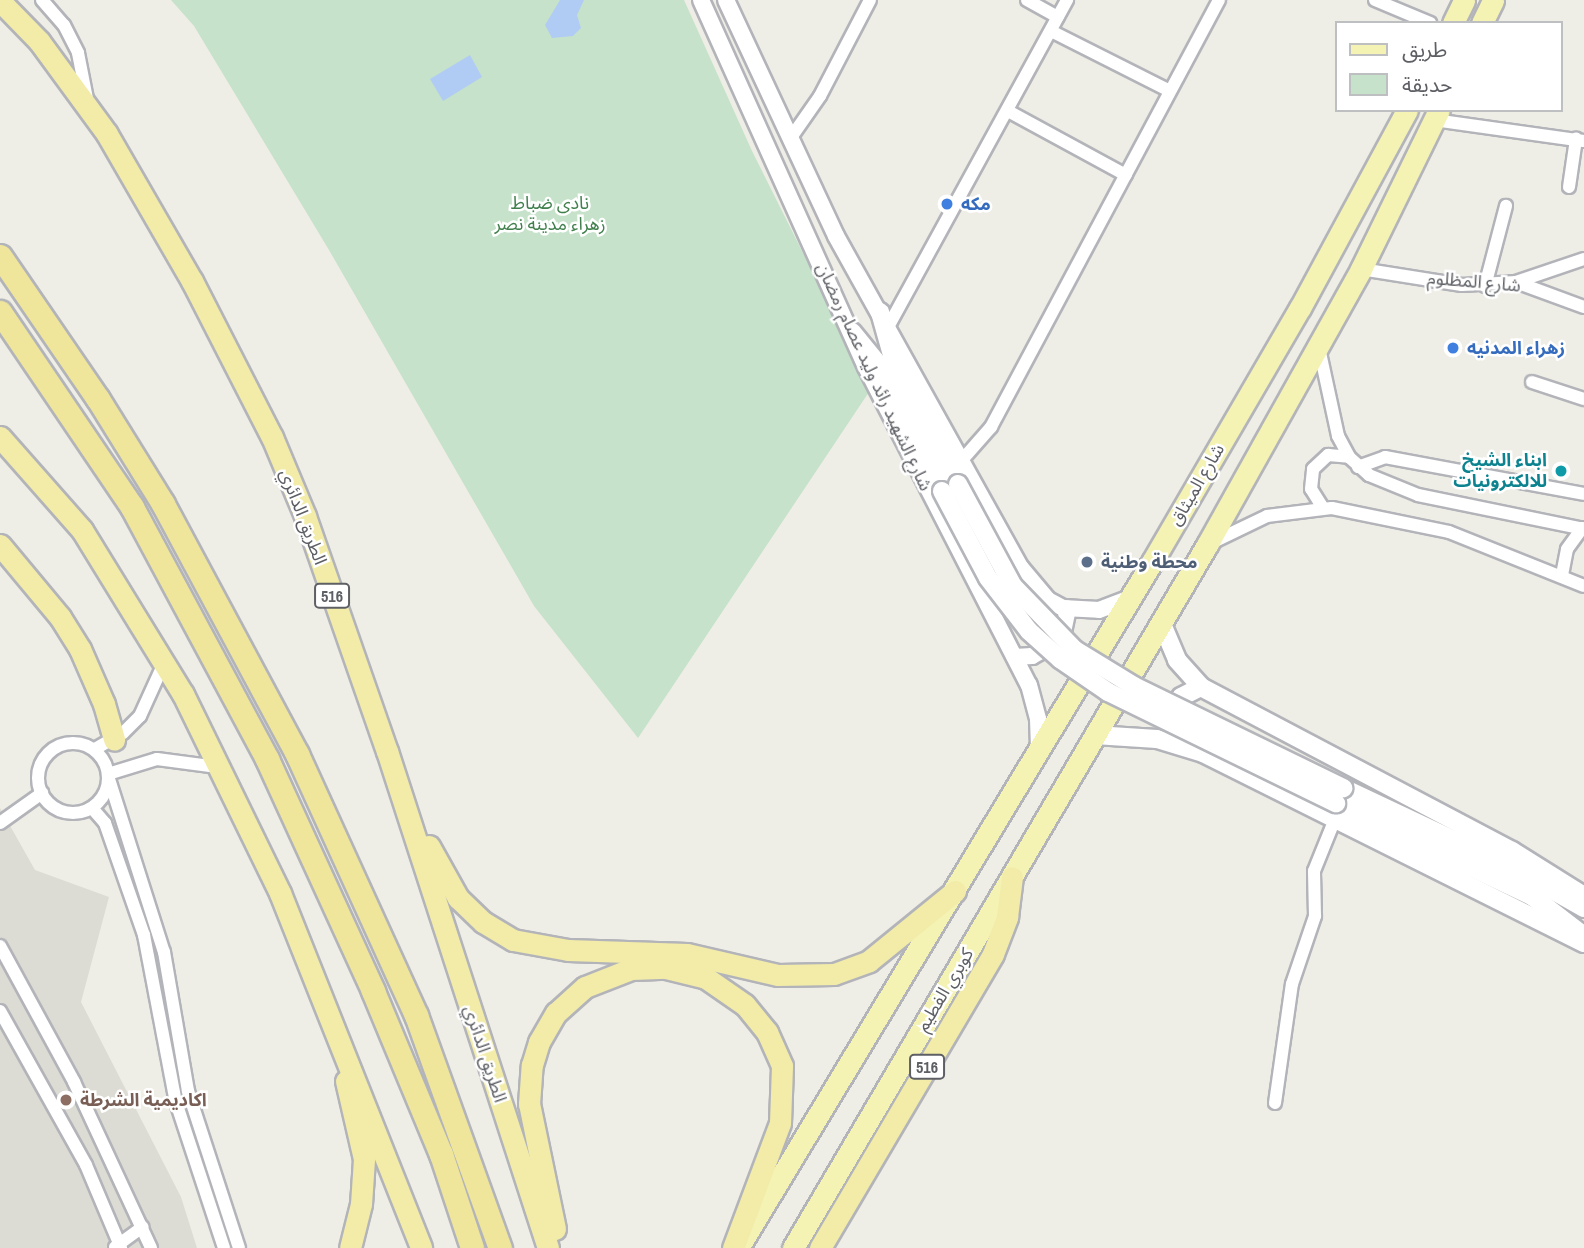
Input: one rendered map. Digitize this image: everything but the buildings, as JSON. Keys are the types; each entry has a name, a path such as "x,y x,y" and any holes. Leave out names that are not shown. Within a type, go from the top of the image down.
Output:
{"highway":[{"name":"الطريق الدائري","path":"0,1 39,41 88,104 192,281 272,437 305,516 387,751 548,1248"},
{"path":"0,256 131,451 298,754 416,1015 500,1248"},
{"path":"0,312 132,507 267,759 373,991 441,1154 472,1248"},
{"path":"0,437 82,530 164,663 218,767 280,893 421,1248"},
{"path":"0,545 60,617 80,649 104,704 104,745"},
{"name":"516","path":"387,751 458,898 496,932 529,946 662,951 778,975 814,976 849,970 886,951 955,891"},
{"name":"516","path":"820,1248 993,954 1007,917 1012,877"},
{"path":"558,1248 529,1104 531,1065 539,1042 556,1013 585,987 611,974 650,967 686,971 726,989 767,1032 782,1066 777,1134 735,1248"},
{"path":"346,1054 348,1093 364,1159 361,1204 350,1248"}],"main road":[{"path":"1454,21 1464,0"},
{"path":"1483,21 1493,0"},
{"name":"شارع الميثاق","path":"955,891 1300,308 1406,112"},
{"path":"1012,877 1162,624 1319,347 1361,269 1436,115"},
{"path":"884,319 892,355 950,488"},
{"path":"852,332 883,370 950,488 1013,586 1075,650 1584,943"},
{"path":"1162,624 1177,660 1201,687 1512,850 1584,896"},
{"path":"1172,743 1168,723 1172,709 1187,692 1201,687"},
{"path":"1095,735 1172,743 1515,869 1584,908"},
{"path":"1338,803 1532,896 1584,937"},
{"name":"كوبري الفطيم","path":"793,1248 1012,877"},
{"path":"735,1248 955,891"}],"street":[{"path":"42,0 64,25 78,53 88,104"},
{"name":"شارع الشهيد رائد وليد عصام رمضان","path":"701,0 929,495 1015,657 1037,708 1038,754"},
{"name":"شارع الشهيد رائد وليد عصام رمضان","path":"726,0 836,236 1031,583 1053,604 1068,610"},
{"path":"790,139 820,96 870,0"},
{"path":"1027,0 1058,17"},
{"path":"884,319 1008,111 1067,0"},
{"path":"962,460 991,427 1219,0"},
{"path":"1375,0 1425,21"},
{"path":"1051,31 1170,91"},
{"path":"747,100 767,89"},
{"path":"1008,111 1126,175"},
{"path":"1436,115 1580,140 1569,187"},
{"path":"1485,286 1506,206"},
{"path":"1516,282 1584,259"},
{"name":"شارع المظلوم","path":"1361,269 1485,286 1516,282 1584,307"},
{"path":"1319,347 1333,424 1349,457 1358,467 1379,482 1418,495 1583,528 1567,549 1562,575"},
{"path":"1532,382 1584,399"},
{"path":"1323,508 1311,489 1312,469 1328,456 1349,457"},
{"path":"1358,467 1385,457 1584,494"},
{"path":"1207,545 1267,516 1323,508 1448,531 1584,586"},
{"path":"1015,657 1032,656 1054,644 1066,624 1068,610 1098,610 1130,598"},
{"path":"109,776 106,790 92,808 70,813 58,811 42,793 37,779 40,763 50,750 64,743 104,745 146,707 164,663"},
{"path":"104,745 109,776 164,952 188,1091 239,1248"},
{"path":"109,776 157,759 218,767"},
{"path":"0,823 42,793"},
{"path":"1275,1103 1292,984 1315,916 1314,871 1338,803"},
{"path":"92,808 105,823 147,945 176,1102 224,1248"},
{"path":"0,946 74,1082 151,1248"},
{"path":"0,1011 86,1165 118,1247 143,1227"}],"shaded area":[{"name":"اكاديمية الشرطة","path":"0,808 35,870 109,897 81,1002 181,1197 197,1248 0,1248"}],"green space":[{"name":"نادى ضباط زهراء مدينة نصر","path":"171,0 684,0 752,151 871,389 638,738 534,606 329,250 194,26"}],"water":[{"path":"560,0 584,0 577,15 581,28 573,36 552,38 545,25"},
{"path":"470,55 482,77 443,101 430,79"}],"place":[{"name":"مكه","path":"947,204"},
{"name":"زهراء المدنيه","path":"1453,348"},
{"name":"ابناء الشيخ للالكترونيات","path":"1561,471"},
{"name":"محطة وطنية","path":"1087,562"},
{"name":"اكاديمية الشرطة","path":"66,1100"}]}
